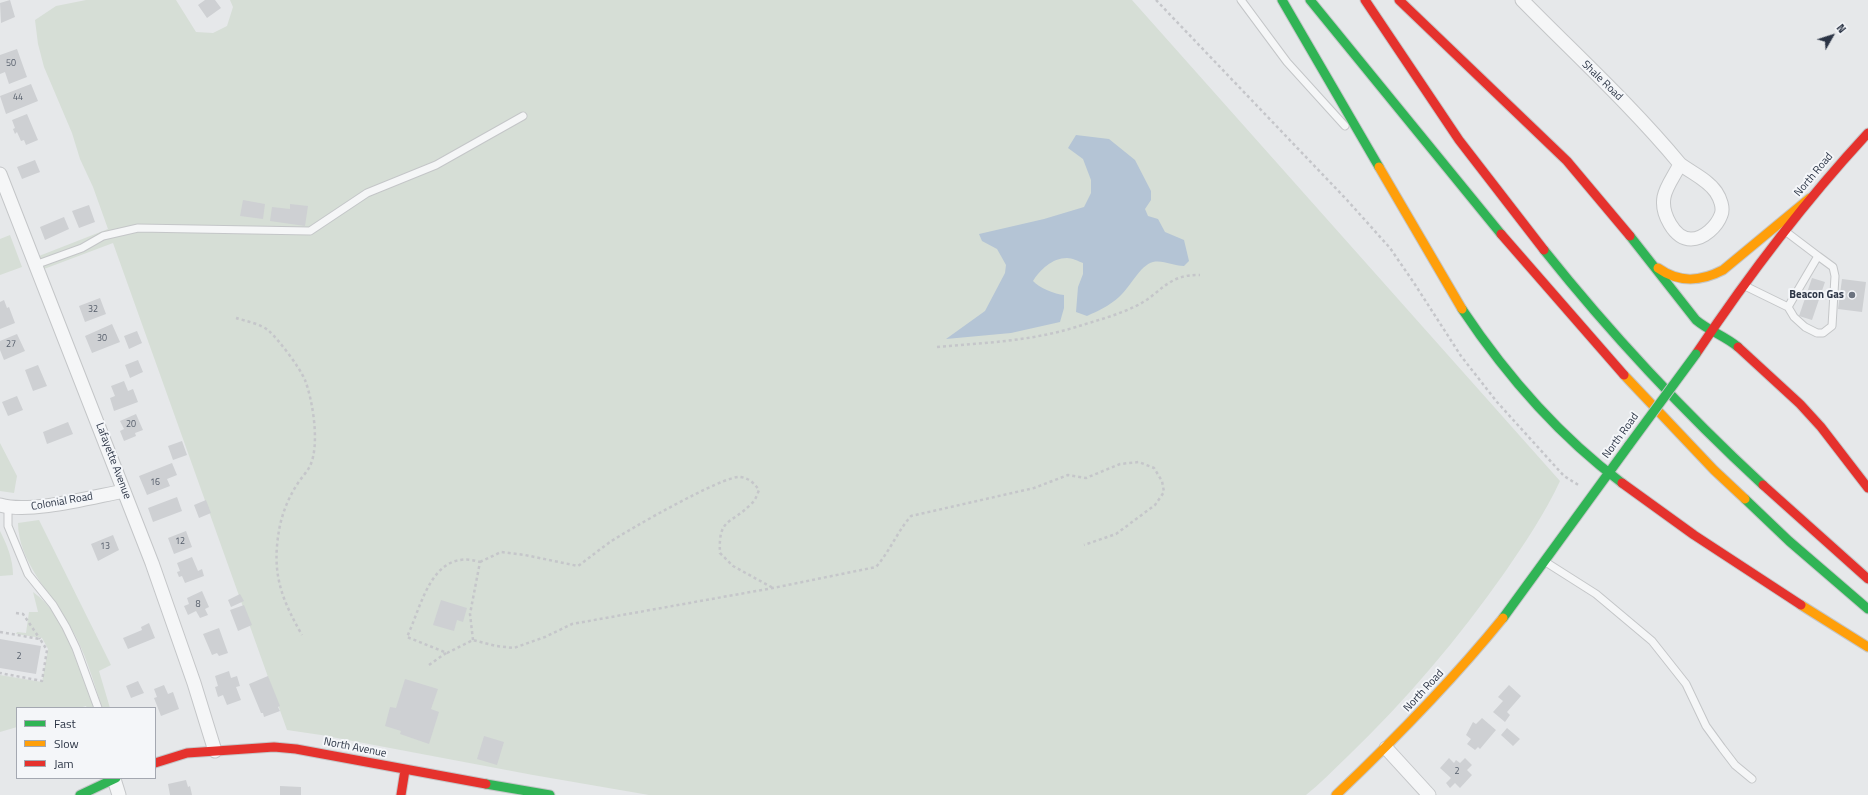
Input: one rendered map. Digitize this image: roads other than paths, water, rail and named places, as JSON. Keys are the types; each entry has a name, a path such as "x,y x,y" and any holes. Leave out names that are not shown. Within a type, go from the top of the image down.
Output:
{"main road":[{"path":"1282,0 1449,289 1495,357 1521,387 1572,442 1608,473 1735,564 1868,646"},
{"path":"1310,0 1540,281 1616,368 1700,456 1755,510 1804,555 1868,609"},
{"path":"1365,0 1403,59 1471,156 1521,222 1592,308 1657,380 1724,448 1801,521 1868,579"},
{"path":"1400,0 1567,161 1652,263 1696,320 1711,331 1733,343 1800,404 1821,427 1868,488"},
{"name":"North Road","path":"1386,748 1479,648 1506,615 1593,493 1696,354 1743,285 1810,198 1868,133"},
{"path":"1652,263 1667,275 1679,280 1694,280 1710,277 1723,270 1810,198"},
{"name":"North Avenue","path":"156,763 187,753 274,747 296,749 405,770 550,795"},
{"path":"1336,795 1386,748"},
{"path":"401,795 405,770"},
{"path":"80,795 115,779"}],"street":[{"name":"Shale Road","path":"1522,0 1586,65 1613,90 1656,135 1680,164 1709,184 1716,192 1722,204 1722,215 1713,228 1701,236 1691,239 1682,235 1670,225 1666,220 1663,205 1664,196 1680,164"},
{"name":"Lafayette Avenue","path":"0,174 152,563 194,683 215,751"},
{"name":"Colonial Road","path":"4,506 30,508 124,491"},
{"path":"1386,748 1429,795"},
{"path":"115,779 119,795"}],"lane":[{"path":"1241,0 1287,62 1374,158"},
{"path":"36,265 82,248 102,236 138,228 310,231 367,193 436,165 524,116"},
{"path":"1743,285 1788,307 1794,316 1805,327 1817,333 1823,333 1832,326 1835,276 1833,267 1784,231"},
{"path":"1788,307 1818,256"},
{"path":"4,506 8,526 28,574 53,605 66,627 76,648 98,707"},
{"path":"1544,561 1596,594 1652,641 1686,684 1706,726 1735,765 1752,780"}],"water":[{"path":"1076,135 1109,139 1135,160 1151,191 1151,200 1145,209 1148,216 1158,219 1165,232 1184,240 1189,261 1184,266 1161,262 1153,262 1148,264 1139,272 1127,289 1119,297 1107,306 1087,316 1076,312 1078,287 1083,274 1083,263 1069,258 1056,260 1047,265 1033,281 1047,290 1064,295 1064,308 1060,322 1011,333 946,339 985,311 1005,273 1006,265 997,249 982,241 979,234 1044,219 1084,207 1091,193 1091,180 1083,159 1068,148"}],"place":[{"name":"Beacon Gas","path":"1852,295"}]}
